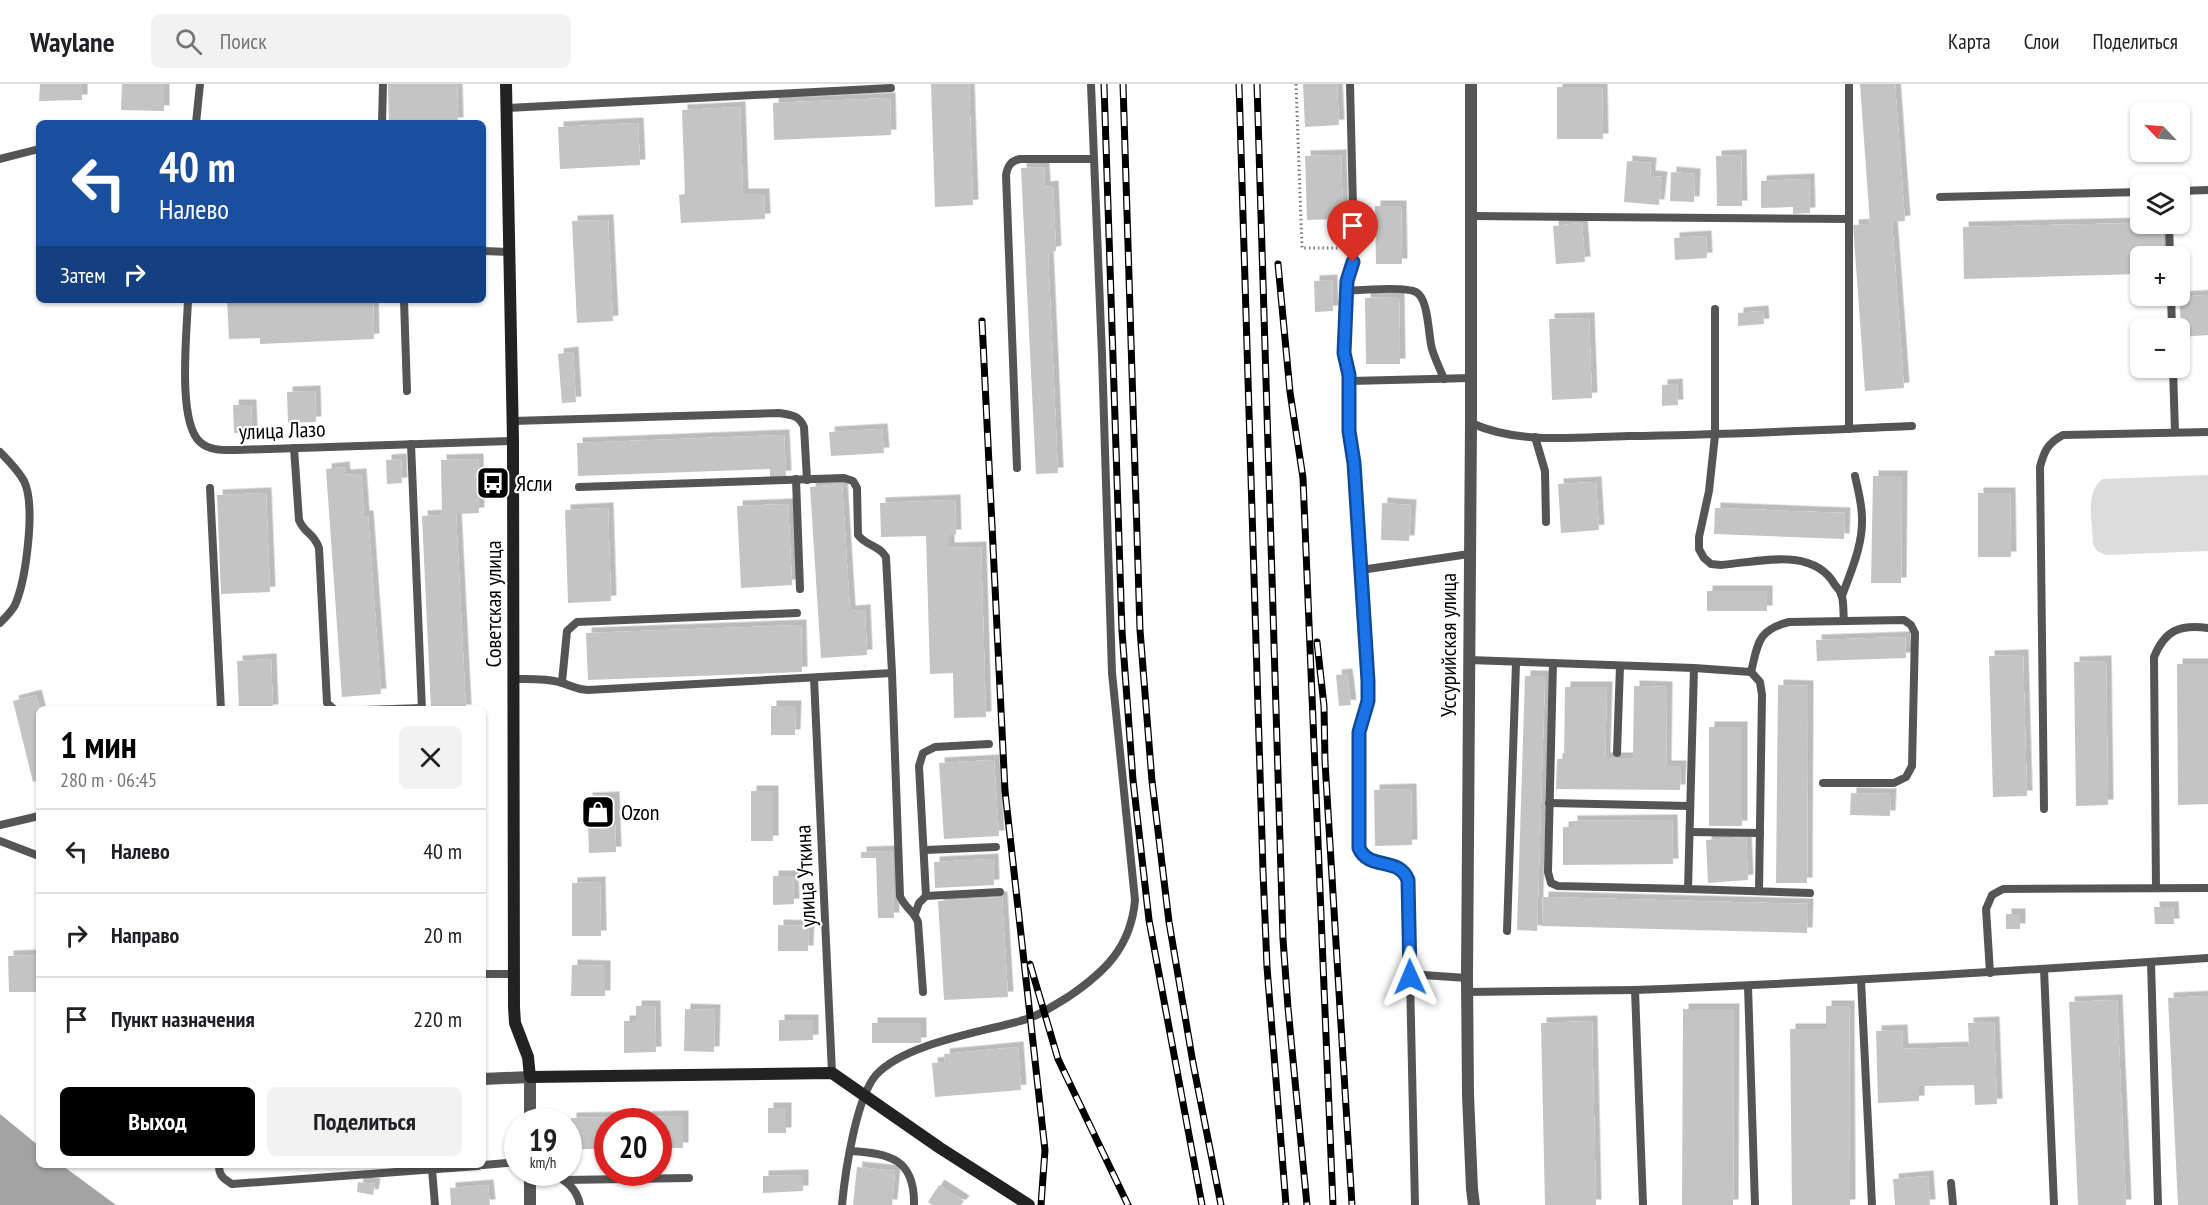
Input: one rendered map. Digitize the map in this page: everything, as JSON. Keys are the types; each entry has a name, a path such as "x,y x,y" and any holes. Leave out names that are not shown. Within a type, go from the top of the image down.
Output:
{"main road":[{"name":"Советская улица","path":"506,84 513,421 515,1023 528,1057 530,1077"},
{"path":"530,1077 832,1073 940,1148 1029,1205"}],"street":[{"name":"Уссурийская улица","path":"1471,84 1472,378 1467,992 1468,1095 1474,1205"},
{"path":"486,1079 530,1077"},
{"name":"Советская улица","path":"530,1077 530,1108"},
{"path":"530,1186 530,1205"}],"lane":[{"path":"196,120 200,84"},
{"path":"382,120 383,84"},
{"path":"842,1205 850,1151 864,1095 881,1070 915,1051 1022,1021 1057,1004 1103,971 1118,953 1130,927 1135,900 1112,673 1103,367 1091,84"},
{"path":"1350,84 1354,248 1353,266 1347,281 1344,353 1350,381 1349,431 1354,463 1368,701 1359,732 1359,848 1367,858 1395,866 1406,873 1408,880 1415,1205"},
{"path":"1849,84 1849,429"},
{"path":"507,108 891,88"},
{"path":"0,159 36,150"},
{"path":"1017,468 1006,175 1013,161 1020,159 1094,159"},
{"path":"2190,191 2208,190"},
{"path":"1940,197 2130,192"},
{"path":"1472,216 1849,219"},
{"path":"486,251 509,252"},
{"path":"1347,291 1406,289 1416,292 1425,305 1432,349 1444,379"},
{"name":"улица Лазо","path":"188,303 186,391 188,421 195,436 202,444 212,449 513,441"},
{"path":"404,303 407,392"},
{"path":"1715,309 1715,435 1699,549 1711,564 1782,560 1811,563 1819,566 1832,579 1842,596"},
{"path":"1350,381 1472,378"},
{"path":"2173,378 2175,432"},
{"path":"513,421 779,413 795,415 804,427 807,480"},
{"path":"1471,423 1508,436 1535,437 1715,435 1912,426"},
{"path":"2044,809 2040,467 2044,452 2051,442 2063,435 2208,432"},
{"path":"1535,437 1545,471 1546,522"},
{"path":"411,444 422,706"},
{"path":"294,448 299,520 302,529 316,537 320,548 327,703 330,706"},
{"path":"0,452 12,464 24,482 29,520 25,569 15,606 0,622"},
{"path":"1844,621 1842,596 1860,542 1862,528 1855,476"},
{"path":"579,487 796,479 844,478 853,481 857,488 858,535 862,541 879,549 886,557 900,896 915,914 918,922 923,992"},
{"path":"796,479 800,589"},
{"path":"210,488 221,706"},
{"path":"1361,570 1469,554"},
{"path":"562,682 567,631 577,622 797,613"},
{"path":"1751,672 1757,646 1764,633 1774,626 1789,622 1904,620 1911,625 1915,633 1912,766 1906,777 1894,783 1823,783"},
{"path":"2156,888 2154,657 2168,633 2190,626 2208,628"},
{"path":"1469,660 1751,672 1760,682 1762,695 1759,891"},
{"path":"1507,931 1516,663"},
{"path":"1552,663 1548,872 1551,883 1810,893"},
{"path":"1617,753 1620,666"},
{"path":"1688,889 1694,668"},
{"path":"514,680 548,679 562,682 574,689 588,690 892,673"},
{"name":"улица Уткина","path":"814,678 832,1073"},
{"path":"926,896 919,766 923,753 935,747 989,744"},
{"path":"1549,803 1690,806"},
{"path":"0,825 36,817"},
{"path":"1690,832 1760,833"},
{"path":"0,841 36,855"},
{"path":"925,850 996,847"},
{"path":"1990,973 1986,909 1992,895 2002,889 2208,888"},
{"path":"915,914 919,903 926,896 1000,892"},
{"path":"1467,992 1748,986 2208,958"},
{"path":"2151,962 2158,1205"},
{"path":"2044,969 2054,1205"},
{"path":"486,974 514,974"},
{"path":"1410,977 1423,975 1467,978"},
{"path":"1861,980 1872,1205"},
{"path":"1748,986 1755,1205"},
{"path":"1635,990 1643,1205"},
{"path":"850,1151 880,1153 896,1160 908,1172 914,1205"},
{"path":"486,1165 504,1163"},
{"path":"219,1168 224,1179 232,1184 447,1168"},
{"path":"432,1169 435,1205"},
{"path":"582,1180 689,1178"},
{"path":"1951,1183 1953,1205"},
{"path":"570,1186 579,1197 580,1205"}],"path":[{"path":"1296,84 1302,248 1354,248"}],"shaded area":[{"path":"2208,475 2208,551 2106,555 2097,551 2093,544 2091,500 2097,484 2103,479"},
{"path":"0,1114 36,1144 36,1168 66,1168 116,1205 0,1205"}],"building":[{"path":"40,84 82,84 82,100 39,101"},
{"path":"122,84 164,84 164,111 121,110"},
{"path":"388,84 457,84 458,120 389,120"},
{"path":"931,84 969,84 973,205 935,207"},
{"path":"1303,84 1337,84 1339,125 1305,127"},
{"path":"1860,84 1895,84 1905,221 1892,222 1904,388 1865,391 1853,225 1870,224"},
{"path":"1557,87 1602,87 1603,139 1557,139"},
{"path":"890,98 891,135 774,140 773,103"},
{"path":"740,107 743,194 764,194 765,219 681,223 679,195 685,194 682,110"},
{"path":"638,123 640,165 560,169 558,127"},
{"path":"1341,155 1343,219 1307,220 1305,156"},
{"path":"1741,155 1742,206 1717,206 1716,156"},
{"path":"1627,161 1651,163 1650,176 1662,177 1659,205 1624,202"},
{"path":"1044,167 1045,187 1053,186 1056,251 1048,253 1058,473 1036,474 1021,168"},
{"path":"1671,172 1695,174 1694,202 1670,201"},
{"path":"1809,179 1810,213 1793,214 1793,207 1761,208 1761,181"},
{"path":"1375,206 1401,206 1402,264 1376,264"},
{"path":"608,220 613,321 577,323 572,221"},
{"path":"1582,223 1585,262 1556,264 1553,226"},
{"path":"2130,223 2130,234 2162,234 2163,246 2130,246 2130,274 1964,279 1963,227"},
{"path":"1706,236 1707,258 1675,260 1674,238"},
{"path":"1332,280 1333,311 1315,312 1314,281"},
{"path":"2208,295 2208,335 2190,336 2190,318 2181,318 2180,306 2190,306 2190,296"},
{"path":"1399,297 1400,364 1366,364 1365,298"},
{"path":"227,303 373,303 374,339 260,344 260,338 229,339"},
{"path":"1763,311 1764,324 1738,326 1738,313"},
{"path":"1589,318 1592,398 1552,400 1549,319"},
{"path":"573,352 576,402 562,403 558,354"},
{"path":"1677,384 1678,405 1662,406 1662,385"},
{"path":"315,391 316,422 288,423 287,392"},
{"path":"233,405 251,405 252,432 234,433"},
{"path":"882,429 884,453 831,456 829,432"},
{"path":"784,435 786,476 770,477 770,469 578,476 577,443"},
{"path":"401,459 402,483 387,484 386,460"},
{"path":"478,459 479,513 456,514 466,706 431,706 422,516 442,515 441,460"},
{"path":"344,467 345,475 361,474 364,516 368,516 381,694 342,697 326,469"},
{"path":"1873,476 1902,476 1901,583 1871,583"},
{"path":"1596,482 1599,530 1561,533 1558,484"},
{"path":"842,484 850,611 865,610 867,655 821,658 810,487"},
{"path":"266,493 270,592 221,594 217,495"},
{"path":"1978,493 2010,493 2011,557 1978,557"},
{"path":"955,500 956,535 949,535 949,548 981,547 986,717 954,718 953,673 930,674 926,536 881,537 880,503"},
{"path":"1382,503 1411,505 1409,541 1381,540"},
{"path":"788,504 792,585 741,588 737,506"},
{"path":"608,508 611,601 568,603 565,510"},
{"path":"1715,508 1845,513 1844,539 1714,534"},
{"path":"1707,591 1767,591 1767,611 1707,611"},
{"path":"801,625 802,672 588,680 586,633"},
{"path":"1905,637 1906,658 1817,661 1816,640"},
{"path":"2023,655 2027,796 1993,797 1989,656"},
{"path":"271,659 273,706 239,706 237,661"},
{"path":"2106,661 2108,805 2076,806 2074,662"},
{"path":"2177,664 2208,664 2208,804 2178,805"},
{"path":"1347,674 1351,705 1339,706 1336,675"},
{"path":"1525,676 1545,676 1537,931 1517,930"},
{"path":"1778,685 1808,686 1807,883 1776,883"},
{"path":"1634,686 1667,687 1666,766 1681,766 1680,790 1556,789 1557,759 1564,759 1565,687 1607,687 1605,758 1633,758"},
{"path":"36,695 39,706 36,706 36,781 33,782 13,701"},
{"path":"771,706 796,706 795,735 771,735"},
{"path":"1709,727 1742,727 1742,826 1709,826"},
{"path":"994,760 999,836 944,839 939,763"},
{"path":"1411,789 1412,845 1375,846 1374,790"},
{"path":"751,791 773,791 773,841 751,841"},
{"path":"1851,793 1891,794 1890,816 1850,815"},
{"path":"614,797 616,852 589,853 587,798"},
{"path":"1672,820 1673,864 1563,865 1563,827 1572,827 1572,821"},
{"path":"1746,837 1748,880 1708,883 1706,840"},
{"path":"892,851 894,918 878,918 876,858 861,858 861,852"},
{"path":"993,859 994,885 935,888 934,862"},
{"path":"773,876 793,876 794,904 773,905"},
{"path":"600,882 601,936 572,936 572,883"},
{"path":"1002,897 1008,997 944,1000 938,901"},
{"path":"1543,897 1808,904 1807,933 1542,926"},
{"path":"2154,907 2173,907 2174,924 2155,924"},
{"path":"2006,914 2020,914 2020,929 2006,929"},
{"path":"778,925 809,926 808,951 778,951"},
{"path":"36,955 36,992 9,992 8,956"},
{"path":"572,965 605,966 605,996 571,996"},
{"path":"2208,996 2208,1205 2178,1205 2168,998"},
{"path":"2117,1000 2126,1205 2078,1205 2069,1002"},
{"path":"636,1006 655,1006 656,1052 624,1053 624,1021 636,1021"},
{"path":"1826,1006 1849,1006 1850,1205 1792,1205 1790,1029 1826,1029"},
{"path":"685,1009 715,1010 714,1052 684,1051"},
{"path":"1683,1009 1734,1009 1733,1205 1682,1205"},
{"path":"779,1020 813,1020 813,1040 779,1041"},
{"path":"1592,1021 1596,1205 1545,1205 1541,1023"},
{"path":"1994,1022 1997,1104 1975,1105 1974,1085 1919,1086 1919,1101 1878,1103 1876,1031 1902,1030 1903,1049 1969,1047 1968,1023"},
{"path":"872,1023 921,1023 921,1043 872,1043"},
{"path":"1018,1047 1021,1090 935,1097 932,1063 945,1062 944,1054"},
{"path":"768,1108 786,1108 786,1133 768,1133"},
{"path":"672,1116 683,1116 683,1148 672,1148"},
{"path":"582,1118 594,1118 594,1149 582,1149"},
{"path":"857,1167 895,1171 892,1205 853,1205"},
{"path":"803,1175 803,1191 763,1193 763,1176"},
{"path":"1928,1176 1930,1205 1895,1205 1893,1179"},
{"path":"358,1182 375,1184 373,1195 357,1192"},
{"path":"488,1185 490,1205 451,1205 450,1188"},
{"path":"939,1185 964,1201 961,1205 932,1205 928,1202"}],"railway":[{"path":"1104,84 1122,631 1133,780 1149,920 1202,1205"},
{"path":"1123,84 1140,630 1152,781 1169,922 1193,1063 1221,1205"},
{"path":"1239,84 1267,967 1286,1205"},
{"path":"1257,84 1283,939 1307,1205"},
{"path":"1278,264 1290,392 1303,478 1333,1205"},
{"path":"982,321 1005,791 1045,1150 1041,1205"},
{"path":"1317,642 1324,706 1325,762 1352,1205"},
{"path":"1030,964 1058,1059 1128,1205"}],"place":[{"name":"Ясли","path":"493,483"},
{"name":"Ozon","path":"598,812"}],"route":[{"path":"1353,262 1347,281 1344,353 1350,381 1349,431 1354,463 1368,681 1368,701 1359,732 1359,848 1361,854 1367,858 1395,866 1406,873 1410,977"}]}
